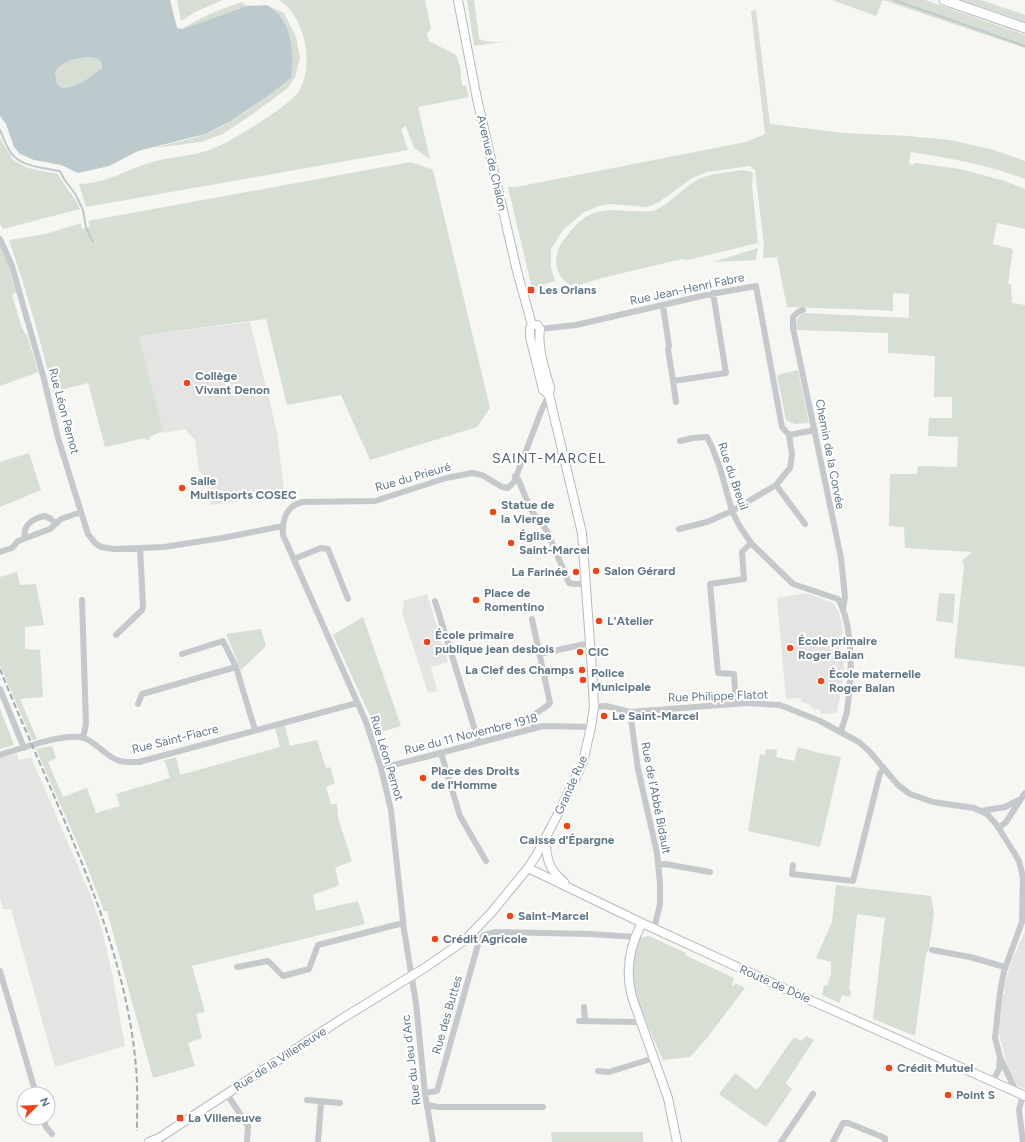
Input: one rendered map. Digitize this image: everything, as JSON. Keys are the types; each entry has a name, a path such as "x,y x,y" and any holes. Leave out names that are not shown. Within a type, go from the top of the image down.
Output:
{"main road":[{"name":"Avenue de Chalon","path":"458,0 477,99 517,271 535,330"},
{"path":"944,0 1025,28"},
{"name":"Grande Rue","path":"411,976 450,951 477,930 528,868 545,839 577,777 583,762 591,727 594,707 582,533 549,396 550,388 535,330"},
{"path":"545,839 547,859 550,866 559,878 573,889"},
{"name":"Route de Dole","path":"528,868 654,929 1021,1094"},
{"path":"642,923 635,937 631,950 628,974 629,985 640,1021 668,1098 678,1142"},
{"name":"Rue de la Villeneuve","path":"149,1142 159,1140 340,1020 411,976"}],"street":[{"name":"Rue Léon Pernot","path":"0,239 12,266 44,379 58,438 81,512 88,534 95,543 101,547 114,550 164,547 204,541 283,525 283,535 368,727 381,768 392,810 403,923 411,976"},
{"name":"Rue Jean-Henri Fabre","path":"535,330 576,326 609,317 756,286 782,427 789,435"},
{"path":"673,381 726,373 713,294"},
{"path":"663,306 676,402"},
{"name":"Chemin de la Corvée","path":"803,310 798,312 793,317 793,328 815,430 822,473 841,558 845,597 843,608"},
{"path":"549,396 542,409 515,476 518,479 531,510 548,531 569,583 586,584"},
{"path":"678,529 707,522 732,511 776,485 790,468 792,456 789,435 815,430"},
{"name":"Rue du Breuil","path":"680,442 692,438 707,437 720,468 732,511 751,544 793,584 838,599 843,608"},
{"name":"Rue du Prieuré","path":"283,525 288,510 297,503 375,501 446,478 472,473 482,475 502,487 508,488 514,482 515,476"},
{"path":"776,485 805,524"},
{"path":"0,552 12,548 18,541 50,529 61,519 81,512"},
{"path":"25,538 24,532 26,528 34,520 45,516 51,519 55,524"},
{"path":"736,704 734,674 718,673 710,584 744,579 742,552 751,544"},
{"path":"116,635 142,610 140,548"},
{"path":"294,559 322,548 326,548 348,599"},
{"path":"0,755 50,740 73,737 83,738 86,724 82,600"},
{"path":"436,601 479,743"},
{"path":"841,731 847,712 850,664 847,623 843,608"},
{"path":"532,619 550,703 548,706 536,712 532,717 533,729"},
{"path":"182,654 223,641 236,667 255,730"},
{"path":"539,654 590,644"},
{"path":"138,704 142,694 236,667"},
{"path":"0,689 24,748"},
{"name":"Rue Saint-Fiacre","path":"83,738 116,760 127,763 139,762 357,702"},
{"name":"Rue Philippe Flatot","path":"594,707 606,706 630,712 747,703 780,705 820,721 859,742 870,752 898,785 910,794 933,802 974,808 987,814 999,828 1019,861 1024,877 1022,922 1005,967 1000,992 995,1038 1000,1058 1021,1094"},
{"name":"Rue de l'Abbé Bidault","path":"630,712 638,769 658,865 660,904 654,929"},
{"name":"Rue du 11 Novembre 1918","path":"381,768 543,726 591,727"},
{"path":"441,753 460,816 486,861"},
{"path":"793,865 792,874 853,882 880,773 884,768"},
{"path":"999,828 1009,818 1025,793"},
{"path":"981,811 1005,807 1021,799"},
{"name":"Rue de l'Abbé Bidault","path":"658,865 665,864 710,872"},
{"path":"237,967 268,961 283,976 309,969 318,945 403,923"},
{"name":"Rue des Buttes","path":"425,1093 437,1091 480,941 484,935 494,932 590,934 635,937"},
{"path":"932,950 970,957 1005,967"},
{"path":"0,971 34,1086"},
{"name":"Rue du Jeu d'Arc","path":"411,976 416,1003 425,1093 433,1142"},
{"path":"584,1007 582,1021 640,1021"},
{"path":"598,1071 609,1072 654,1058"},
{"path":"993,1081 999,1069 1000,1058"},
{"path":"227,1094 248,1126 247,1142"},
{"path":"780,1142 812,1094"},
{"path":"1021,1094 1019,1110 1023,1142"},
{"path":"307,1100 340,1103"},
{"path":"318,1142 321,1102"},
{"path":"427,1105 438,1107 543,1107"},
{"path":"833,1142 843,1123 848,1123 885,1138 886,1142"},
{"path":"46,1126 52,1134"}],"shaded area":[{"path":"0,0 170,0 177,28 182,29 247,6 267,5 281,17 288,31 292,47 291,78 265,98 231,121 205,134 138,151 109,166 78,173 61,165 34,160 20,154 14,147 6,124 0,116","holes":["86,57 99,59 102,64 102,68 88,79 77,85 65,88 60,87 57,83 55,73 61,65 66,62"]},
{"path":"177,0 223,0 195,12 181,21"},
{"path":"279,0 425,0 431,28 427,34 429,41 456,55 460,66 462,85 466,86 469,97 418,107 430,159 414,148 406,126 401,129 408,150 86,207 79,184 97,182 152,162 199,153 214,148 262,121 294,97 302,86 304,80 307,62 305,43 302,31 293,13"},
{"path":"467,0 474,0 479,39 490,42 509,41 474,46"},
{"path":"832,0 883,0 876,16"},
{"path":"883,0 925,0 1025,35 1025,48"},
{"path":"961,0 981,0 1025,15 1025,22"},
{"path":"242,2 247,6 182,29 226,7"},
{"path":"267,5 284,13 296,37 300,58 295,77 288,88 223,134 201,142 154,148 199,136 217,129 250,109 290,78 292,47 288,31 280,15"},
{"path":"756,10 770,124 844,133 908,136 950,140 994,150 1025,161 1025,179 969,162 911,152 909,162 911,165 916,163 960,169 1005,181 1025,189 1025,229 997,223 993,244 1013,249 1008,284 1011,284 1012,303 1025,305 1025,667 954,658 964,566 962,560 971,552 905,548 904,527 889,526 890,474 917,474 918,466 957,467 958,437 928,436 929,418 952,418 952,397 934,397 935,356 888,353 888,333 796,330 797,320 799,316 804,313 909,318 909,294 893,293 893,311 787,307 777,257 763,258 764,245 755,170 750,166 707,172 694,177 659,202 648,207 611,204 599,206 584,212 563,230 551,249 551,268 555,281 532,288 508,187 516,187 746,142 765,134 751,11"},
{"path":"91,57 99,59 102,64 102,68 88,79 77,85 65,88 60,87 57,83 55,73 61,65 70,60"},
{"path":"0,138 13,160 28,168 58,174 80,209 3,229 0,224"},
{"path":"411,162 433,170 490,408 477,427 370,460 341,395 287,405 266,319 139,336 163,431 149,437 150,439 146,440 145,438 105,447 88,383 53,392 33,316 9,240 46,234 81,223 82,229 90,227 88,221"},
{"path":"741,170 753,173 752,186 758,243 688,260 682,259 579,285 570,285 560,276 556,263 559,248 564,239 584,218 590,214 612,210 652,211 665,205 693,182 699,179 715,174"},
{"path":"0,246 7,261 16,292 12,295 22,328 28,338 38,372 0,386"},
{"path":"758,248 756,260 713,262"},
{"path":"250,322 277,432 284,490 280,495 210,505 206,477 199,471 195,440 185,429 163,433 139,336"},
{"path":"798,370 809,423 795,424 786,420 777,375"},
{"path":"29,453 41,490 0,507 0,462"},
{"path":"17,572 20,585 36,584 44,625 25,627 25,649 40,650 43,697 20,699 37,739 32,740 0,665 0,577"},
{"path":"807,593 834,604 839,612 843,629 839,645 840,654 844,660 844,675 836,713 821,714 820,710 813,709 810,705 802,702 800,698 786,699 777,598"},
{"path":"939,593 955,594 953,623 936,621"},
{"name":"École primaire publique jean desbois","path":"427,594 448,662 431,667 437,691 428,693 402,612 404,604 403,601"},
{"path":"363,617 401,726 378,733 333,635"},
{"path":"261,629 266,646 241,670 226,634"},
{"path":"0,709 14,745 0,749"},
{"path":"285,726 290,746 317,740 326,768 330,767 335,783 326,787 331,804 337,804 338,818 352,861 335,868 339,885 313,895 316,911 358,901 365,924 192,966 205,1012 196,1014 202,1038 188,1043 195,1066 153,1078 107,911 104,911 85,861 36,749 52,746 56,758 48,762 63,797 87,788 96,813 120,806 116,794 170,778 166,764 163,761 176,757 180,775 280,747 275,728"},
{"path":"798,747 841,757 820,847 748,831 760,754 765,755 766,749 777,750 776,757 794,761"},
{"path":"17,754 19,760 31,757 90,894 101,926 112,973 125,1046 55,1067 11,909 3,909 0,898 0,758"},
{"path":"836,885 931,896 934,913 929,949 926,954 915,1036 873,1019 885,918 857,914 849,989 851,991 850,997 842,995 840,1003 822,995 824,985 827,986 831,974 831,962 816,958 832,922"},
{"path":"1025,931 1025,1089 1017,1086 1010,1075 999,1034 1005,984 1010,965"},
{"path":"649,936 734,978 732,985 734,986 735,983 745,988 707,1038 690,1057 663,1060 639,1003 633,980 633,962 638,941 640,938"},
{"path":"806,1036 814,1040 786,1083 792,1089 766,1127 719,1094 735,1073 757,1090 794,1037 801,1041"},
{"path":"551,1132 643,1132 643,1142 552,1142"}],"waterway":[{"path":"894,0 1025,46"},
{"path":"0,130 15,158 27,164 60,171 76,195 83,210 86,228 93,242"}],"railway":[{"path":"0,669 96,899 117,965 132,1032 136,1067 137,1131"}],"place":[{"name":"Les Orlans","path":"531,290"},
{"name":"Collège Vivant Denon","path":"187,383"},
{"name":"Salle Multisports COSEC","path":"182,488"},
{"name":"Statue de la Vierge","path":"493,512"},
{"name":"Église Saint-Marcel","path":"511,543"},
{"name":"Salon Gérard","path":"596,571"},
{"name":"La Farinée","path":"576,572"},
{"name":"Place de Romentino","path":"476,600"},
{"name":"L'Atelier","path":"599,621"},
{"name":"École primaire publique jean desbois","path":"427,642"},
{"name":"École primaire Roger Balan","path":"790,648"},
{"name":"CIC","path":"580,652"},
{"name":"La Clef des Champs","path":"582,670"},
{"name":"Police Municipale","path":"583,680"},
{"name":"École maternelle Roger Balan","path":"821,681"},
{"name":"Le Saint-Marcel","path":"604,716"},
{"name":"Place des Droits de l'Homme","path":"423,778"},
{"name":"Caisse d'Épargne","path":"567,826"},
{"name":"Saint-Marcel","path":"510,916"},
{"name":"Crédit Agricole","path":"435,939"},
{"name":"Crédit Mutuel","path":"889,1068"},
{"name":"Point S","path":"948,1095"},
{"name":"La Villeneuve","path":"180,1118"}],"district":[{"name":"SAINT-MARCEL","path":"549,458"}]}
